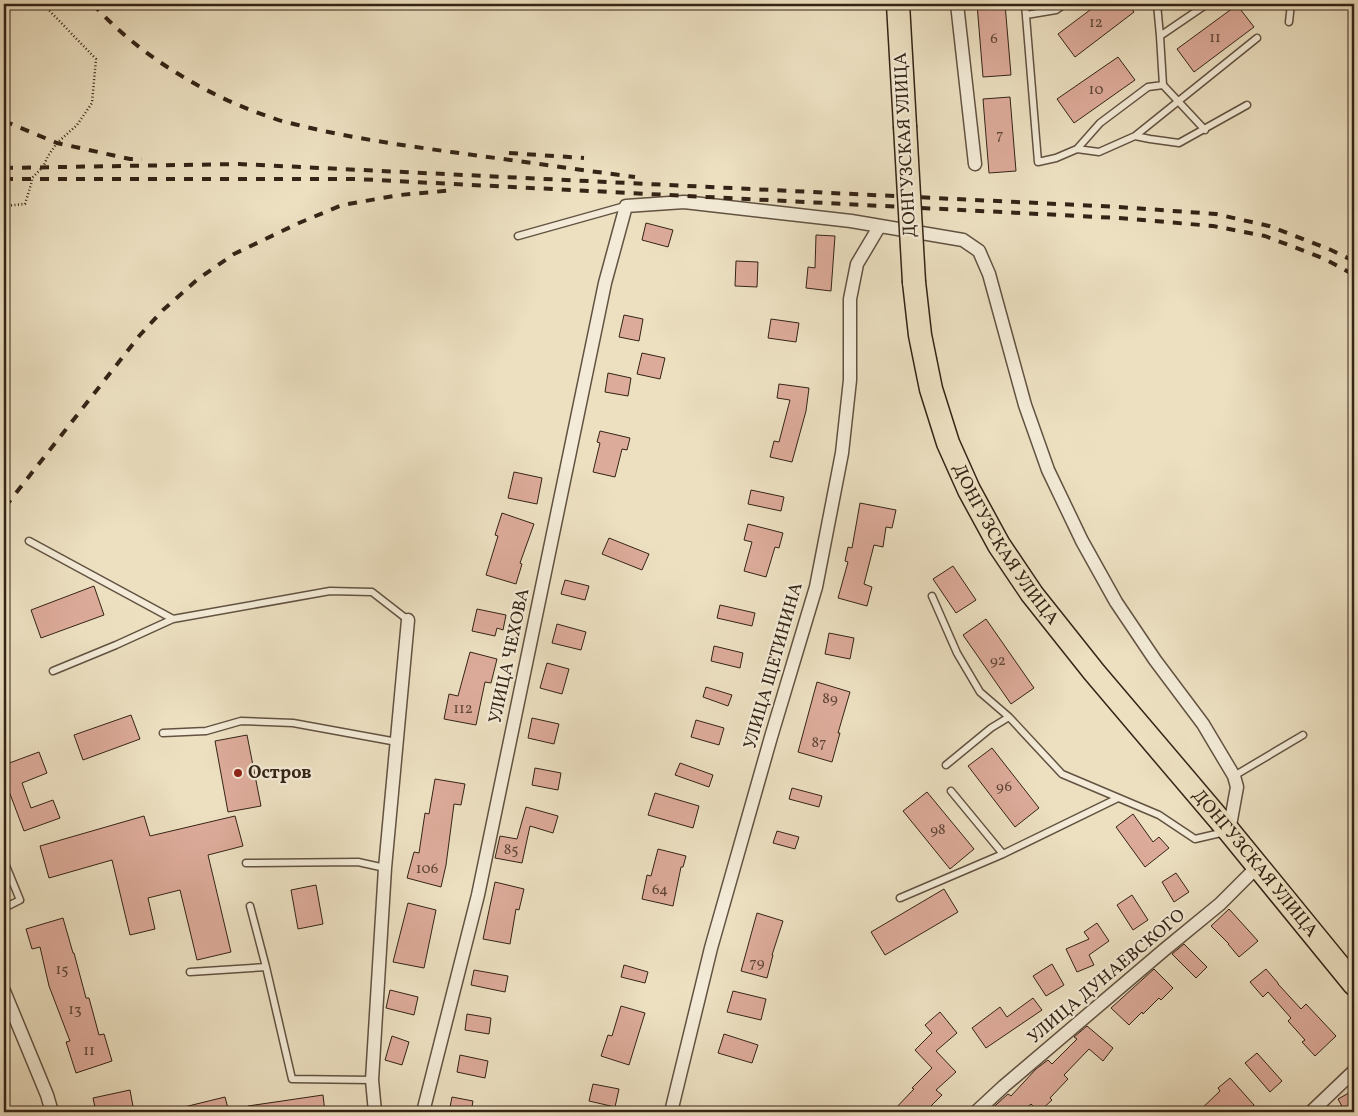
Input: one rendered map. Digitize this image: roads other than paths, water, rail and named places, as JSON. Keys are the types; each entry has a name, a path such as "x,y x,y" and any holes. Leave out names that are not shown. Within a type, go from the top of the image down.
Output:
{"highway":[{"name":"ДОНГУЗСКАЯ УЛИЦА","path":"898,4 914,282 920,335 931,389 948,443 969,490 998,545 1032,594 1094,672 1229,831 1354,984"}],"street":[{"path":"957,4 975,164"},
{"path":"626,206 684,202 851,221 963,240 979,251 989,274 1025,405 1048,470 1082,541 1116,602 1203,724 1234,776 1237,787 1229,831"},
{"name":"УЛИЦА ЧЕХОВА","path":"423,1112 478,895 603,292 626,206"},
{"name":"УЛИЦА ЩЕТИНИНА","path":"671,1112 710,948 816,587 842,453 850,380 850,299 858,264 879,227"},
{"path":"375,1112 372,1080 385,868 408,620"},
{"name":"УЛИЦА ДУНАЕВСКОГО","path":"976,1112 1220,904 1258,866"},
{"path":"4,990 52,1112"},
{"path":"1311,1112 1354,1071"}],"lane":[{"path":"1025,4 1038,162 1056,158 1077,149 1100,123 1148,87 1163,84"},
{"path":"1026,15 1056,10 1065,4"},
{"path":"1157,4 1163,84 1205,130"},
{"path":"1160,36 1206,4"},
{"path":"1289,22 1291,4"},
{"path":"1077,149 1099,152 1135,136 1257,38"},
{"path":"1135,136 1179,143 1247,105"},
{"path":"518,236 626,206"},
{"path":"29,541 173,618"},
{"path":"53,671 116,646 173,618 330,591 372,592 408,620"},
{"path":"932,596 957,653 980,692 1009,717 1062,774 1158,815 1194,839 1229,831"},
{"path":"946,765 991,728 1009,717"},
{"path":"163,733 206,731 241,721 293,722 397,742"},
{"path":"1234,776 1303,735"},
{"path":"951,791 1003,854"},
{"path":"900,898 1003,854 1118,798"},
{"path":"4,861 20,900 4,908"},
{"path":"246,863 358,862 385,868"},
{"path":"250,906 292,1079 372,1080"},
{"path":"190,972 266,967"}],"railway":[{"path":"93,4 131,40 176,72 224,98 280,121 395,144 635,177"},
{"path":"4,121 57,143 130,159 142,159"},
{"path":"509,153 584,158"},
{"path":"4,168 239,164 1119,207 1216,214 1269,226 1354,261"},
{"path":"4,179 356,179 1118,218 1213,226 1265,236 1325,259 1354,275"},
{"path":"5,507 140,335 163,310 198,279 234,254 342,205 400,195 455,190"}],"place":[{"name":"Остров","path":"238,773"}]}
